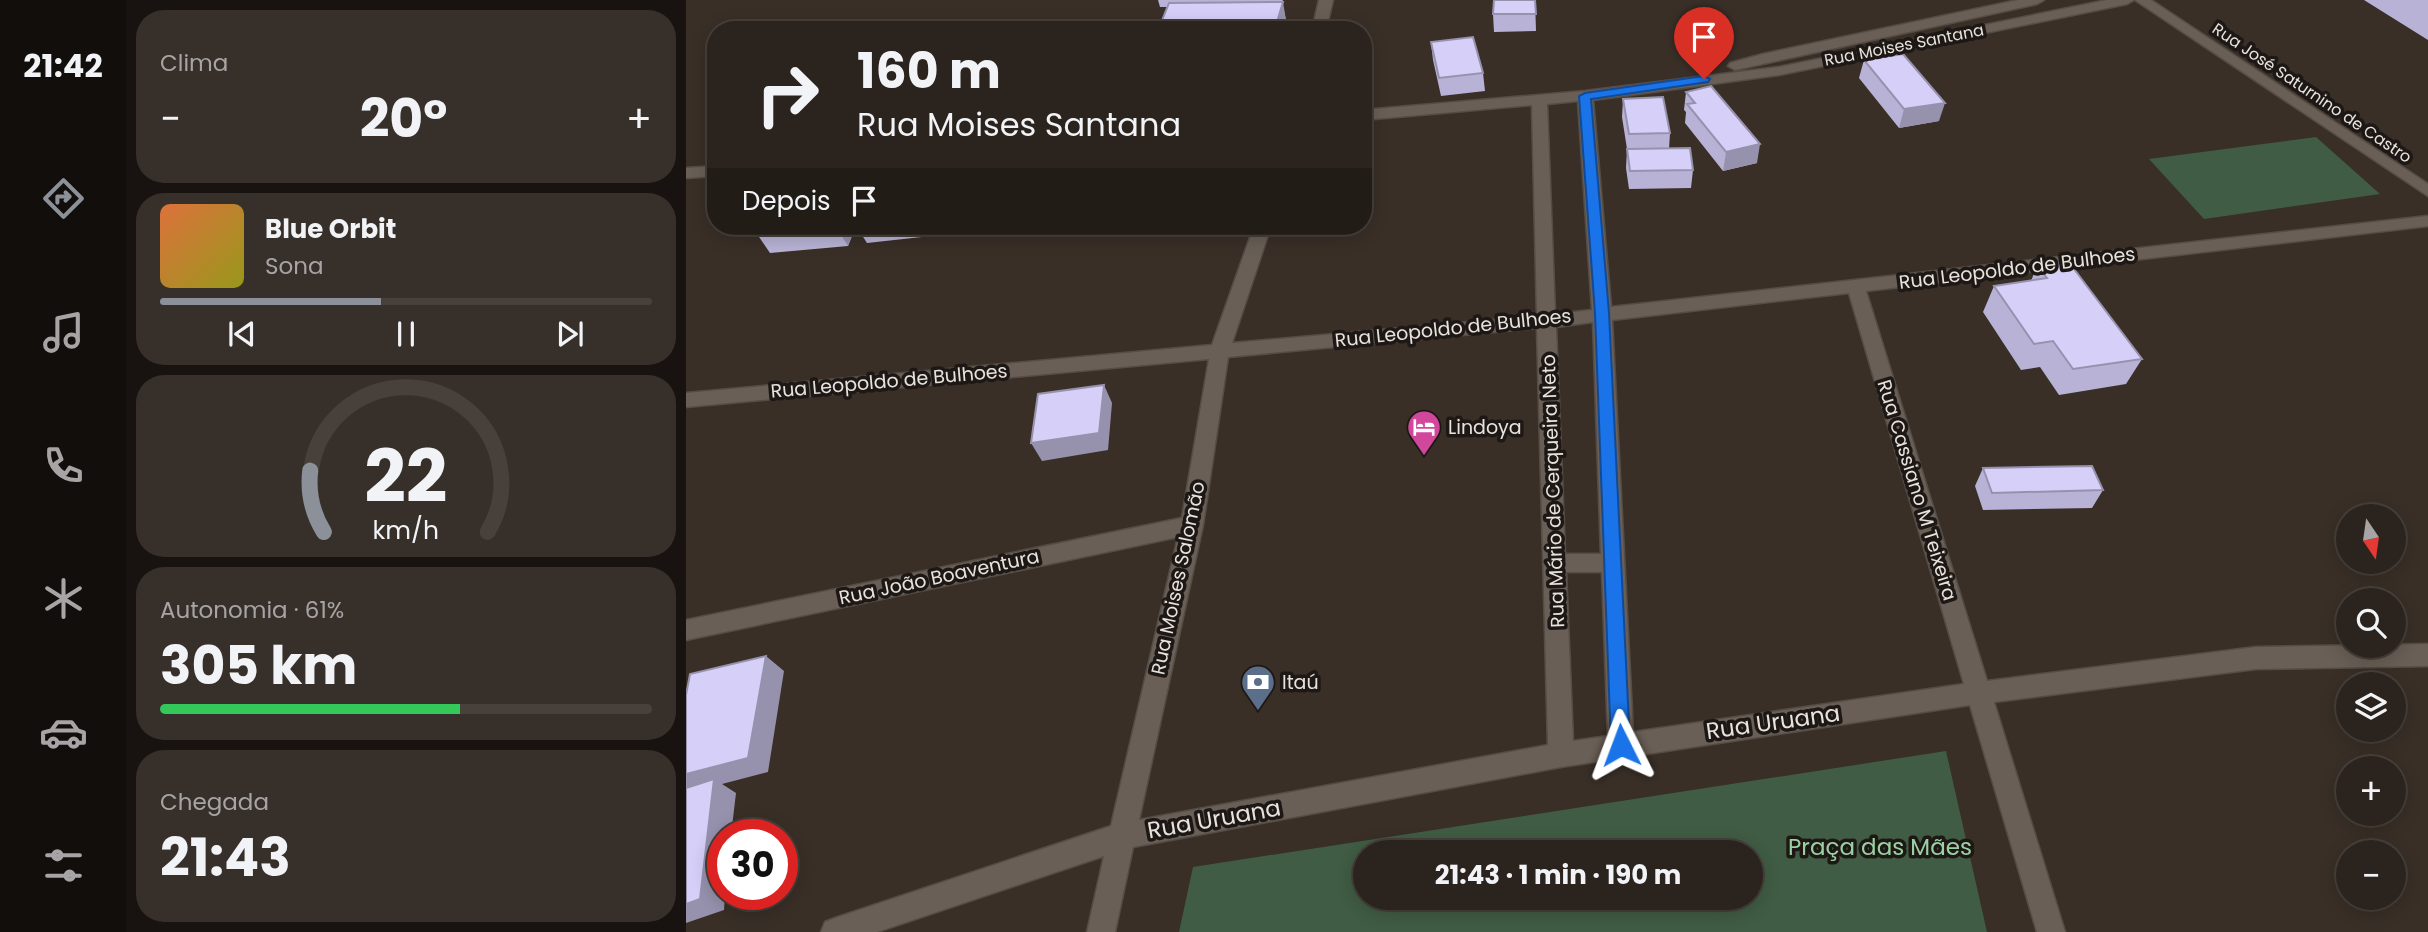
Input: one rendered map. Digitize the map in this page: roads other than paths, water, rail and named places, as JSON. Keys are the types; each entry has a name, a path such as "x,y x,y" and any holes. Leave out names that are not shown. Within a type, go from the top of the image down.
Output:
{"street":[{"path":"1321,21 1326,0"},
{"name":"Rua Moises Santana","path":"1679,82 1763,58 2037,0"},
{"name":"Rua Moises Santana","path":"1372,115 1539,101 1779,71 2127,0"},
{"name":"Rua José Saturnino de Castro","path":"2141,0 2428,191"},
{"path":"1585,96 1602,313 1621,745"},
{"name":"Rua Mário de Cerqueira Neto","path":"1539,101 1561,755"},
{"path":"686,173 707,172"},
{"name":"Rua Leopoldo de Bulhoes","path":"686,400 1548,321 2428,221"},
{"name":"Rua Moises Salomão","path":"1101,932 1192,525 1220,350 1259,235"},
{"name":"Rua Cassiano M Teixeira","path":"1856,286 2051,932"},
{"name":"Rua João Boaventura","path":"686,630 1192,525"},
{"path":"1555,563 1612,563"},
{"name":"Rua Uruana","path":"835,932 1123,836 1561,755 1978,693 2256,658 2428,655"}],"place":[{"name":"Lindoya","path":"1424,457"},
{"name":"Itaú","path":"1258,712"}],"park label":[{"name":"Praça das Mães","path":"1880,847"}]}
